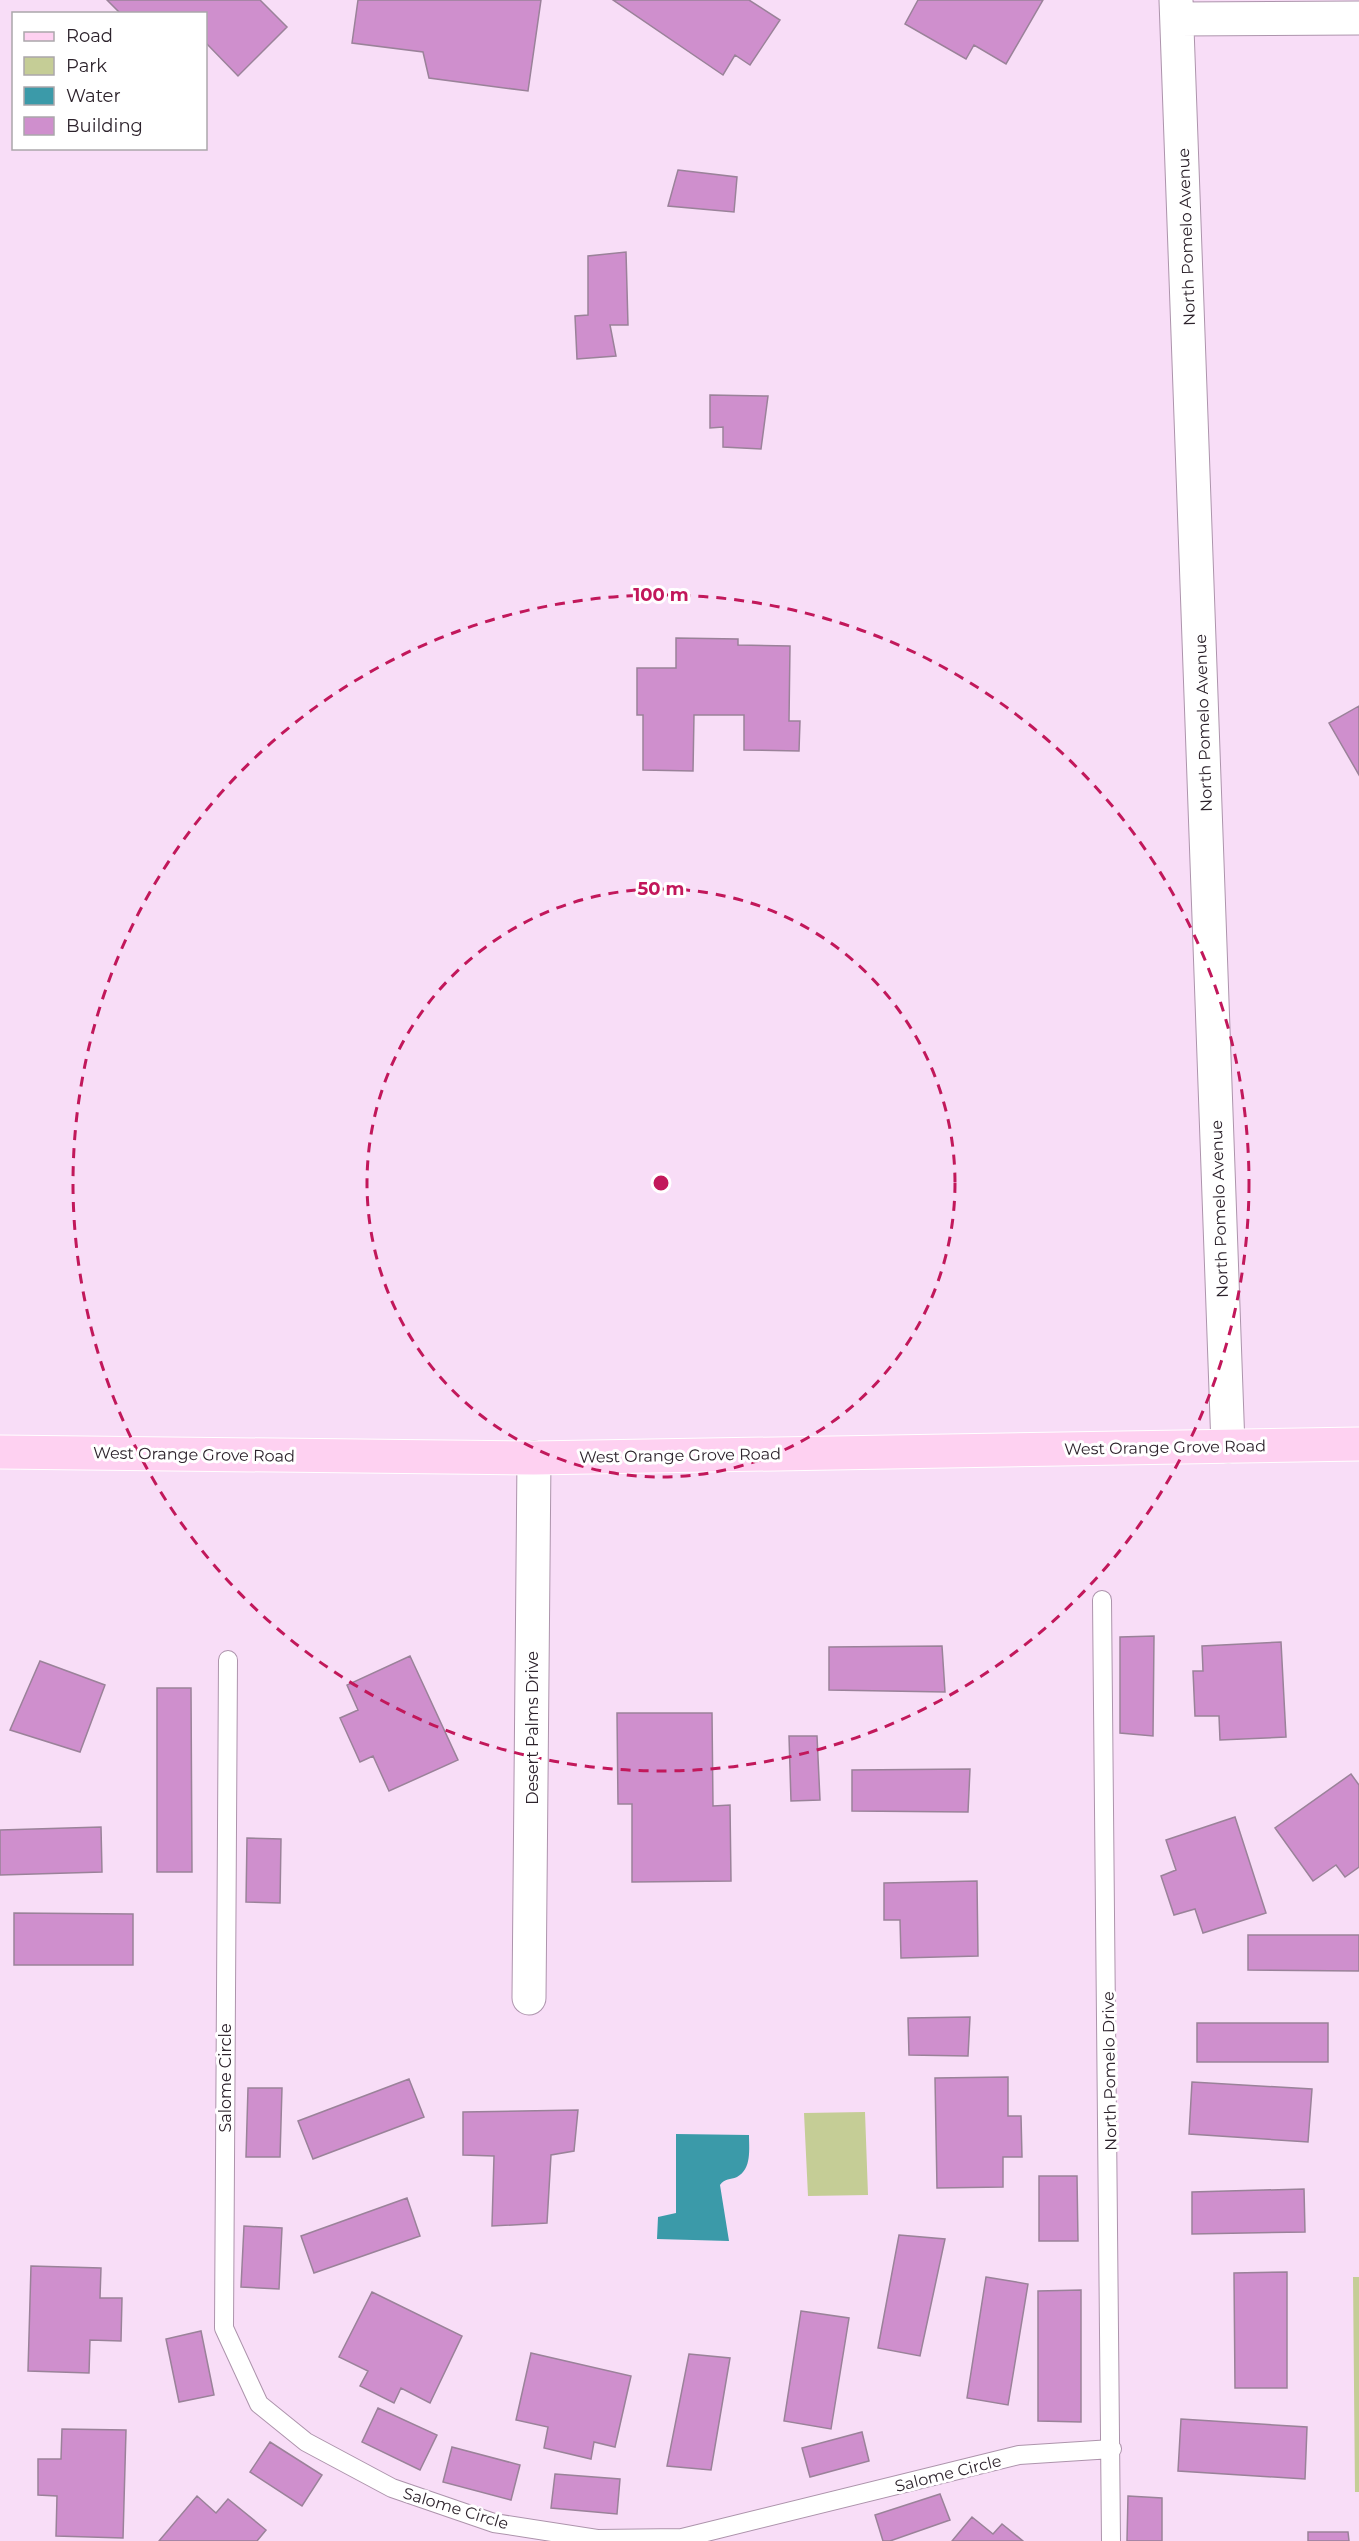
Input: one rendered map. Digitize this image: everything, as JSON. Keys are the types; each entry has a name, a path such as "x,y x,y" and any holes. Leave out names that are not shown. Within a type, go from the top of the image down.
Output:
{"main road":[{"name":"West Orange Grove Road","path":"0,1452 534,1458 1359,1444"}],"street":[{"path":"1177,9 1359,18"},
{"name":"North Pomelo Avenue","path":"1177,9 1228,1446"},
{"name":"Desert Palms Drive","path":"529,1998 534,1458"}],"lane":[{"name":"North Pomelo Drive","path":"1102,1600 1112,2541"},
{"name":"Salome Circle","path":"228,1660 224,2328 259,2404 306,2442 392,2488 494,2523 597,2539 682,2540 1019,2455 1112,2449"}],"green space":[{"path":"865,2112 868,2195 808,2196 804,2113"},
{"path":"1353,2277 1359,2277 1359,2492 1355,2492"}],"water":[{"path":"676,2134 749,2135 749,2158 745,2169 737,2177 726,2180 720,2185 729,2241 657,2239 658,2217 676,2213"}],"building":[{"path":"107,0 260,0 287,27 238,76 207,44 207,12 119,12"},
{"path":"358,0 541,0 528,91 429,78 423,52 352,43"},
{"path":"613,0 749,0 780,20 750,65 735,55 723,75"},
{"path":"918,0 1043,0 1006,64 974,45 966,59 905,24"},
{"path":"678,170 737,177 734,212 668,206"},
{"path":"626,252 628,325 610,325 616,356 577,359 575,316 588,315 588,256"},
{"path":"710,395 768,396 761,449 723,447 723,427 710,428"},
{"path":"676,638 738,639 738,645 790,646 789,721 800,721 799,751 744,750 744,715 694,715 693,771 643,770 643,715 637,715 637,668 676,668"},
{"path":"1359,706 1359,775 1329,723"},
{"path":"1154,1636 1153,1736 1120,1733 1120,1637"},
{"path":"1281,1642 1286,1737 1220,1740 1219,1716 1195,1716 1193,1671 1203,1671 1202,1646"},
{"path":"942,1646 945,1692 829,1690 829,1647"},
{"path":"410,1656 458,1760 389,1791 373,1756 360,1762 340,1718 358,1710 347,1685"},
{"path":"40,1661 105,1685 80,1752 10,1730"},
{"path":"157,1688 191,1688 192,1872 157,1872"},
{"path":"617,1713 712,1713 713,1806 730,1805 731,1881 632,1882 632,1804 618,1804"},
{"path":"789,1736 817,1736 820,1800 791,1801"},
{"path":"970,1769 968,1812 852,1811 852,1770"},
{"path":"1351,1774 1359,1785 1359,1867 1345,1877 1336,1865 1313,1881 1275,1828"},
{"path":"1235,1817 1266,1913 1203,1933 1195,1909 1174,1915 1161,1876 1176,1870 1166,1840"},
{"path":"101,1827 102,1872 0,1875 0,1830"},
{"path":"247,1838 281,1839 280,1903 246,1902"},
{"path":"977,1881 978,1956 901,1958 900,1920 884,1920 884,1883"},
{"path":"14,1913 133,1914 133,1965 14,1965"},
{"path":"1248,1935 1359,1935 1359,1971 1248,1970"},
{"path":"970,2017 968,2056 909,2055 908,2018"},
{"path":"1197,2023 1328,2023 1328,2062 1197,2062"},
{"path":"1008,2077 1008,2116 1021,2116 1022,2157 1003,2157 1003,2187 937,2188 935,2078"},
{"path":"409,2079 424,2117 313,2159 298,2121"},
{"path":"1192,2082 1312,2089 1308,2142 1189,2134"},
{"path":"248,2088 282,2088 280,2157 246,2157"},
{"path":"578,2110 574,2151 551,2155 547,2223 492,2226 494,2156 463,2155 463,2112"},
{"path":"1039,2176 1077,2176 1078,2241 1039,2241"},
{"path":"1304,2189 1305,2232 1192,2234 1192,2192"},
{"path":"407,2198 420,2236 314,2273 301,2236"},
{"path":"244,2226 282,2228 279,2289 241,2287"},
{"path":"899,2235 945,2239 920,2356 878,2348"},
{"path":"31,2266 101,2268 100,2298 122,2298 121,2341 90,2340 89,2373 28,2371"},
{"path":"1287,2272 1287,2388 1235,2388 1234,2273"},
{"path":"986,2277 1028,2284 1008,2405 967,2398"},
{"path":"1081,2290 1081,2422 1038,2421 1038,2291"},
{"path":"372,2292 462,2336 430,2403 401,2388 394,2403 360,2386 368,2371 339,2357"},
{"path":"801,2311 849,2318 831,2429 784,2421"},
{"path":"201,2331 214,2395 179,2402 166,2339"},
{"path":"531,2353 631,2376 615,2447 594,2442 591,2459 544,2448 548,2427 516,2420"},
{"path":"689,2354 730,2358 711,2470 667,2466"},
{"path":"378,2408 437,2435 420,2470 362,2442"},
{"path":"1181,2419 1307,2427 1305,2479 1178,2471"},
{"path":"62,2429 126,2430 123,2538 56,2536 57,2496 38,2495 38,2459 61,2459"},
{"path":"862,2432 869,2461 810,2477 802,2448"},
{"path":"270,2442 322,2475 302,2506 250,2472"},
{"path":"452,2447 520,2465 511,2500 443,2482"},
{"path":"555,2474 620,2479 617,2514 551,2508"},
{"path":"940,2494 950,2520 890,2541 883,2541 875,2515"},
{"path":"197,2496 216,2513 228,2499 266,2530 257,2541 159,2541"},
{"path":"1128,2496 1162,2498 1162,2541 1127,2541"},
{"path":"972,2517 993,2534 1002,2524 1023,2541 952,2541"},
{"path":"1308,2532 1348,2532 1349,2541 1308,2541"}]}
